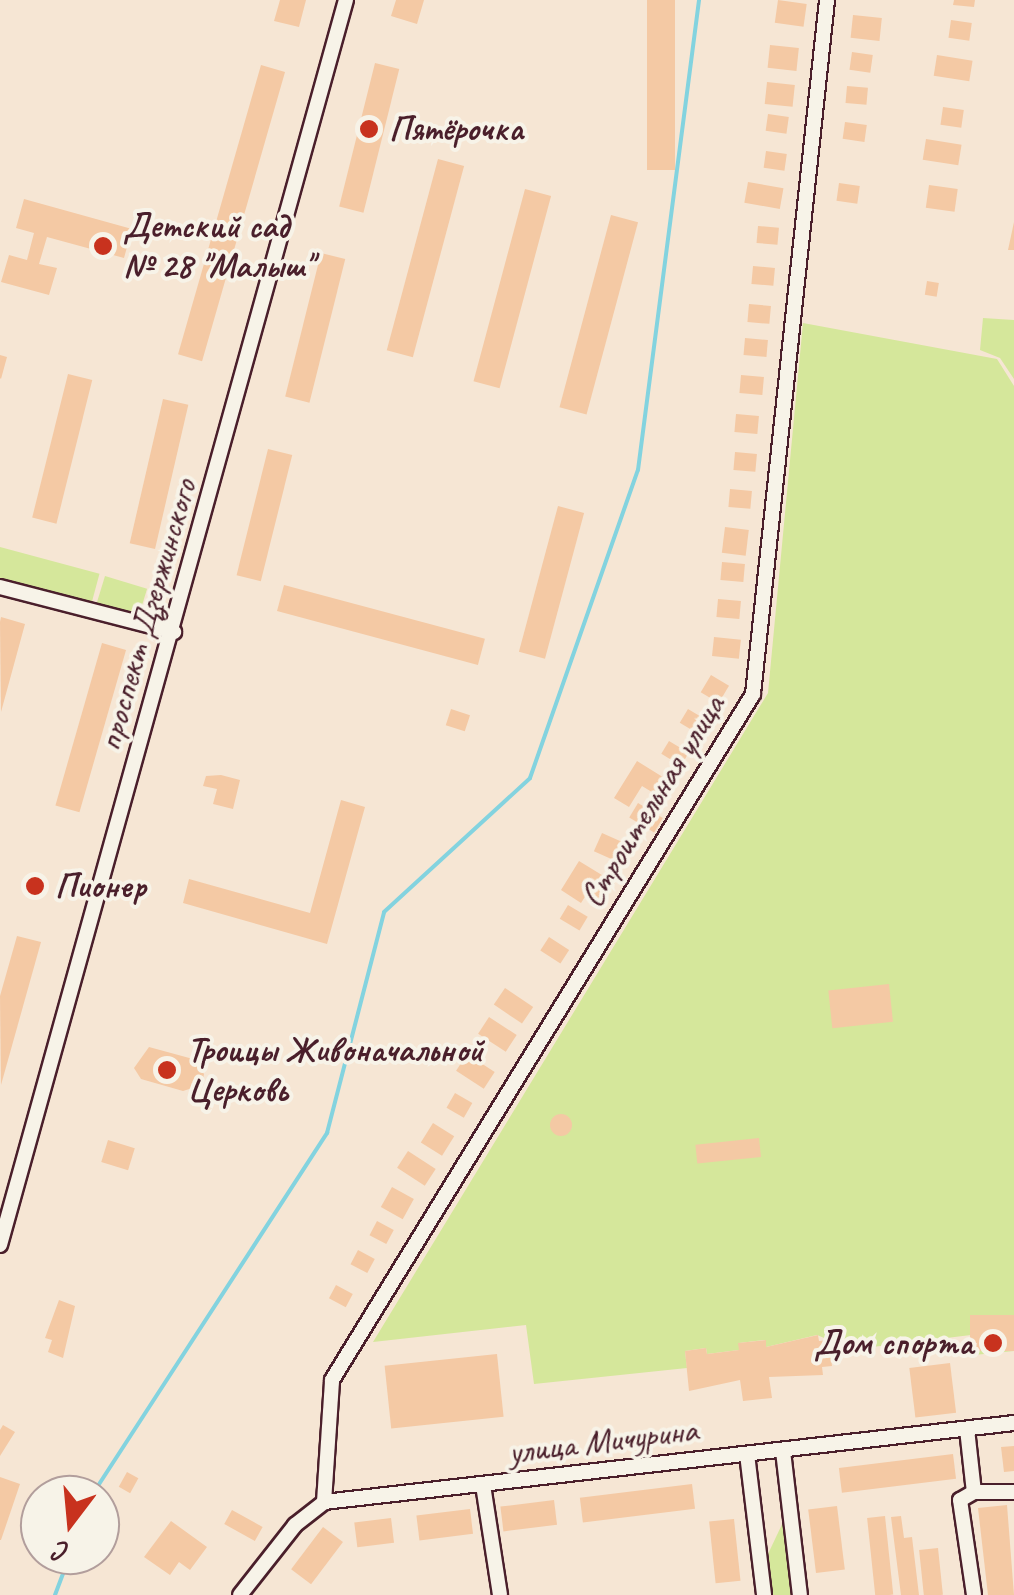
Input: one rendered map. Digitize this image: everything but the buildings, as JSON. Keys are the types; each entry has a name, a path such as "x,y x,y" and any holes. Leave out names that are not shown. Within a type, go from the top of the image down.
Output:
{"street":[{"name":"проспект Дзержинского","path":"0,1245 174,632 346,0"},
{"name":"Строительная улица","path":"324,1502 332,1380 753,694 827,0"},
{"path":"0,587 174,632"},
{"name":"улица Мичурина","path":"324,1502 1014,1422"},
{"path":"967,1429 974,1492"},
{"path":"783,1450 800,1595"},
{"path":"747,1454 764,1595"},
{"path":"484,1485 500,1595"},
{"path":"974,1595 960,1500 974,1492 1014,1492"},
{"path":"240,1595 296,1525 324,1502"}],"green space":[{"path":"983,318 1014,320 1014,379 1000,358 980,350"},
{"path":"803,323 997,359 1014,386 1014,1351 974,1355 971,1335 831,1352 829,1340 817,1335 766,1347 765,1340 739,1343 739,1350 707,1354 706,1348 685,1351 687,1368 534,1384 526,1325 373,1342 768,693"},
{"path":"0,547 99,574 91,604 0,579"},
{"path":"105,576 147,589 139,616 97,603"},
{"path":"785,1518 794,1595 773,1595 768,1554"}],"waterway":[{"path":"105,1475 327,1133 384,912 530,778 638,470 699,0"},
{"path":"55,1595 62,1575"}],"place":[{"name":"Пятёрочка","path":"369,129"},
{"name":"Детский сад № 28 \"Малыш\"","path":"103,246"},
{"name":"Пионер","path":"35,886"},
{"name":"Троицы Живоначальной Церковь","path":"167,1070"},
{"name":"Дом спорта","path":"993,1343"}]}
